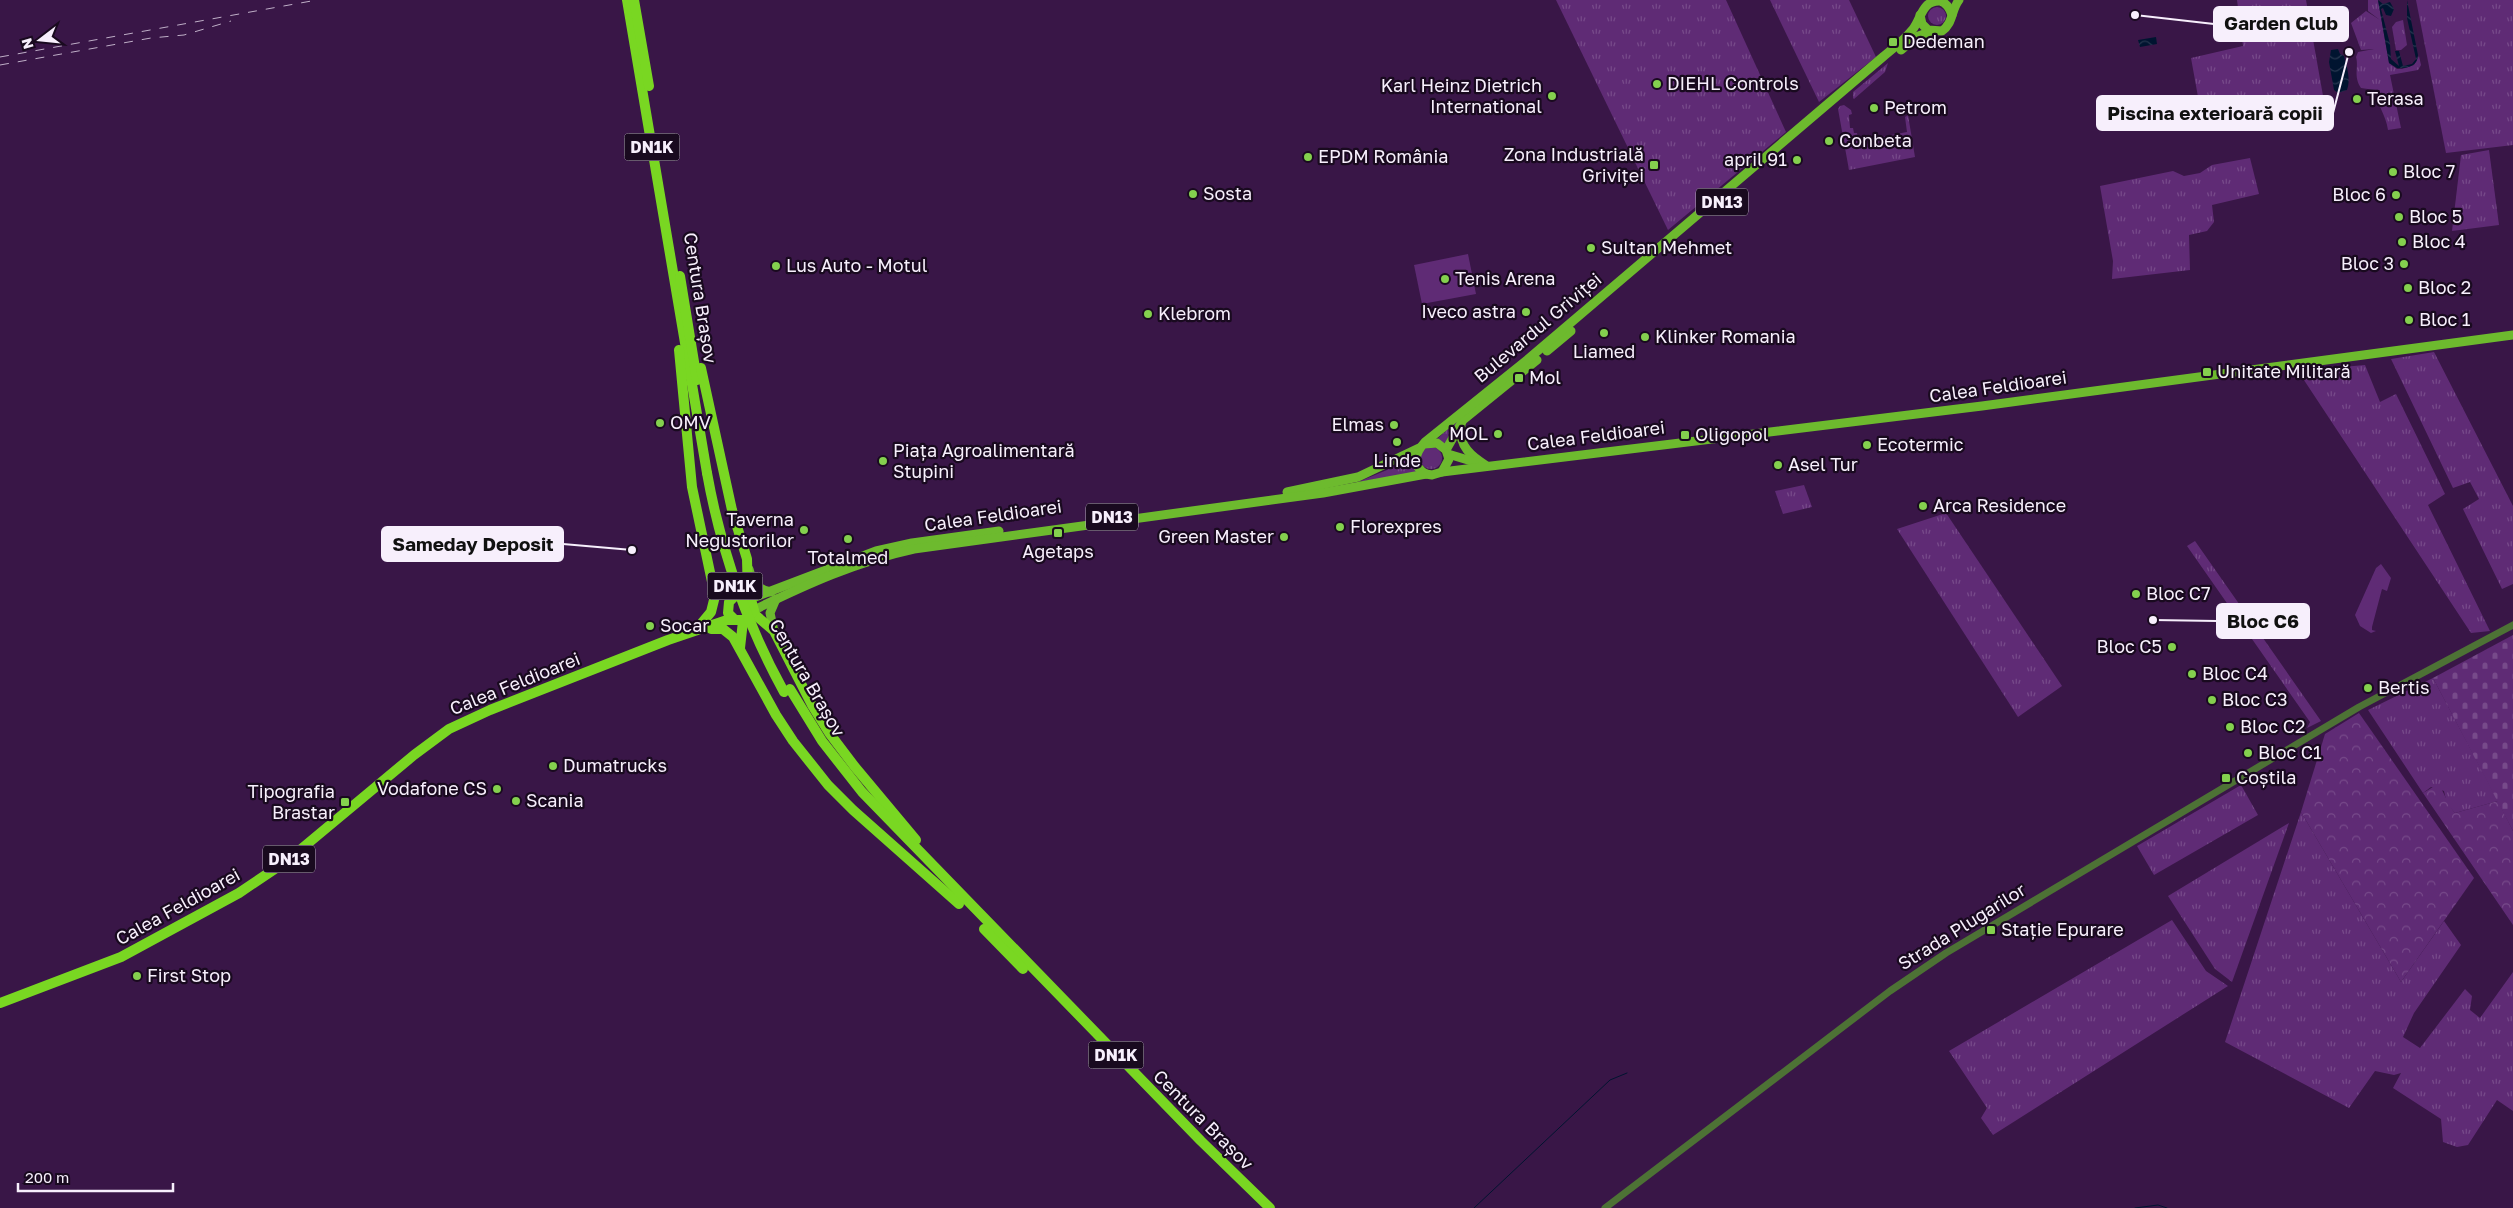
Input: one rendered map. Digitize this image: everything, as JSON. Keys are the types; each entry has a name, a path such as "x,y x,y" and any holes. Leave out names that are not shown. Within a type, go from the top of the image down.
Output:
{"highway":[{"name":"Centura Brașov","path":"627,0 639,44"},
{"name":"Centura Brașov","path":"634,0 639,44 710,473 714,513 730,571 749,622 818,746 858,797 1270,1208"},
{"name":"DN1K","path":"683,316 678,342 694,506 712,580"},
{"path":"683,316 700,364 732,510 747,559 749,598 753,612 774,631 812,705 830,734 962,901"},
{"path":"712,580 728,605 730,616 739,621 740,648"},
{"path":"712,580 715,596 714,605 701,627 723,629 733,637 776,715 798,748 828,785 853,810 962,901"},
{"name":"DN13","path":"728,605 735,596 749,598"},
{"name":"Calea Feldioarei","path":"701,627 728,605"},
{"name":"DN13","path":"739,621 753,612"},
{"name":"Calea Feldioarei","path":"0,1003 121,957 239,893 288,860 414,755 449,729 490,710 701,627 727,620 739,621"},
{"name":"Centura Brașov","path":"962,901 1196,1146 1260,1208"}],"main road":[{"path":"1952,15 1949,7 1943,1 1928,3 1920,15 1922,24 1932,31 1946,28 1959,0"},
{"name":"Bulevardul Griviței","path":"1447,452 1463,416 1884,56 1912,31 1920,15"},
{"name":"Bulevardul Griviței","path":"1420,447 1573,330 1893,56 1916,37 1932,31"},
{"name":"Calea Feldioarei","path":"749,598 773,596 882,556 914,549 1323,493 1426,474 1432,475 1442,472 1616,449 1982,406 2513,335"},
{"path":"1463,416 1460,432 1466,449 1475,459 1488,466"},
{"name":"Calea Feldioarei","path":"753,612 773,596 851,560 890,548 1312,488 1358,477 1432,442 1437,443 1447,452 1488,466"},
{"path":"1420,447 1416,463 1426,474"},
{"name":"DN13","path":"1442,472 1448,464 1447,452"},
{"path":"747,559 754,582 773,596 770,613 774,631"}],"street":[{"name":"Strada Plugarilor","path":"1605,1208 1913,974 1971,937 2359,707 2513,625"}],"green space":[{"path":"1556,0 1726,0 1786,132 1668,230"},
{"path":"1770,0 1849,0 1876,57 1819,102"},
{"path":"2237,0 2306,0 2325,107 2202,119 2191,58 2243,46"},
{"path":"2368,0 2378,0 2389,63 2397,69 2402,69 2414,65 2419,56 2421,65 2418,70 2390,75 2401,128 2388,130 2375,90 2361,88 2357,80 2356,57 2358,52 2374,49 2361,50 2351,23 2366,11 2380,20 2368,11"},
{"path":"2416,0 2513,0 2513,145 2446,153"},
{"path":"1933,7 1941,7 1946,12 1944,23 1933,25 1928,20 1928,12"},
{"path":"2403,20 2407,45 2401,50 2396,50 2392,27 2396,22"},
{"path":"1888,63 1885,72 1854,99 1853,92"},
{"path":"1844,105 1851,110 1852,114 1849,115 1850,128 1853,128 1854,133 1857,133 1860,149 1867,145 1870,139 1907,132 1905,117 1908,115 1915,157 1849,170 1838,109"},
{"path":"2489,150 2499,225 2452,231 2461,155"},
{"path":"2250,158 2259,194 2212,205 2214,222 2207,231 2189,235 2190,270 2112,279 2113,261 2100,186 2173,171 2184,176 2200,173 2212,165"},
{"name":"Tenis Arena","path":"1468,254 1476,294 1422,304 1414,265"},
{"path":"2434,352 2513,506 2513,584 2502,589 2463,509 2479,499 2470,482 2453,488 2391,359"},
{"path":"2365,365 2380,402 2396,394 2445,494 2428,505 2490,631 2471,633 2298,371"},
{"path":"1459,419 1445,446 1435,441"},
{"path":"1431,447 1439,450 1442,458 1439,466 1431,469 1423,466 1420,458 1423,450"},
{"path":"1412,456 1421,473 1358,482 1387,470"},
{"path":"1804,485 1812,507 1783,514 1775,491"},
{"path":"1946,513 2062,686 2018,717 1897,529"},
{"path":"2195,541 2321,721 2307,728 2310,722 2187,546"},
{"path":"2381,564 2391,578 2387,591 2382,589 2372,627 2372,630 2376,631 2371,633 2360,626 2355,615 2376,568"},
{"path":"2513,635 2513,831 2433,678"},
{"path":"2433,678 2498,801 2455,813 2447,804 2444,791 2431,787 2423,793 2368,710"},
{"path":"2359,713 2474,878 2401,982 2301,812 2325,734"},
{"path":"2438,784 2455,813 2498,801 2513,831 2513,925 2423,793"},
{"path":"2241,785 2258,815 2154,875 2137,846"},
{"path":"2301,812 2401,982 2444,921 2461,945 2414,1013 2403,1037 2420,1048 2465,989 2472,996 2470,1010 2480,1018 2513,972 2513,1111 2497,1100 2468,1145 2457,1147 2443,1142 2441,1119 2393,1088 2401,1073 2394,1075 2375,1071 2349,1108 2225,1042"},
{"path":"2289,823 2232,982 2215,969 2168,896"},
{"path":"2172,920 2206,971 2228,986 1993,1135 1981,1118 1987,1108 1949,1051"}],"water":[{"path":"2378,0 2383,4 2390,2 2394,9 2391,16 2386,15 2383,8 2381,9 2390,44 2391,59 2399,66 2395,51 2399,51 2403,66 2412,64 2416,59 2407,18 2407,0 2418,55 2418,59 2411,66 2397,68 2389,63"},
{"path":"2156,37 2157,44 2140,47 2138,40"},
{"path":"2338,49 2340,54 2344,56 2349,82 2347,90 2338,93 2334,90 2329,62 2331,50"}],"waterway":[{"path":"1474,1208 1610,1080 1627,1073"},
{"path":"2135,1208 2158,1205 2167,1208"}],"railway":[{"path":"0,57 317,0"},
{"path":"0,65 151,38 184,35 231,21"}],"place":[{"name":"Garden Club","path":"2135,15"},
{"name":"Dedeman","path":"1893,42"},
{"name":"Piscina exterioară copii","path":"2349,52"},
{"name":"DIEHL Controls","path":"1657,84"},
{"name":"Karl Heinz Dietrich International","path":"1552,96"},
{"name":"Terasa","path":"2357,99"},
{"name":"Petrom","path":"1874,108"},
{"name":"Conbeta","path":"1829,141"},
{"name":"EPDM România","path":"1308,157"},
{"name":"april 91","path":"1797,160"},
{"name":"Zona Industrială Griviței","path":"1654,165"},
{"name":"Bloc 7","path":"2393,172"},
{"name":"Sosta","path":"1193,194"},
{"name":"Bloc 6","path":"2396,195"},
{"name":"Bloc 5","path":"2399,217"},
{"name":"Bloc 4","path":"2402,242"},
{"name":"Sultan Mehmet","path":"1591,248"},
{"name":"Bloc 3","path":"2404,264"},
{"name":"Lus Auto - Motul","path":"776,266"},
{"name":"Tenis Arena","path":"1445,279"},
{"name":"Bloc 2","path":"2408,288"},
{"name":"Iveco astra","path":"1526,312"},
{"name":"Klebrom","path":"1148,314"},
{"name":"Bloc 1","path":"2409,320"},
{"name":"Liamed","path":"1604,333"},
{"name":"Klinker Romania","path":"1645,337"},
{"name":"Unitate Militară","path":"2207,372"},
{"name":"Mol","path":"1519,378"},
{"name":"OMV","path":"660,423"},
{"name":"Elmas","path":"1394,425"},
{"name":"MOL","path":"1498,434"},
{"name":"Oligopol","path":"1685,435"},
{"name":"Linde","path":"1397,442"},
{"name":"Ecotermic","path":"1867,445"},
{"name":"Piața Agroalimentară Stupini","path":"883,461"},
{"name":"Asel Tur","path":"1778,465"},
{"name":"Arca Residence","path":"1923,506"},
{"name":"Florexpres","path":"1340,527"},
{"name":"Taverna Negustorilor","path":"804,530"},
{"name":"Agetaps","path":"1058,533"},
{"name":"Green Master","path":"1284,537"},
{"name":"Totalmed","path":"848,539"},
{"name":"Sameday Deposit","path":"632,550"},
{"name":"Bloc C7","path":"2136,594"},
{"name":"Bloc C6","path":"2153,620"},
{"name":"Socar","path":"650,626"},
{"name":"Bloc C5","path":"2172,647"},
{"name":"Bloc C4","path":"2192,674"},
{"name":"Bertis","path":"2368,688"},
{"name":"Bloc C3","path":"2212,700"},
{"name":"Bloc C2","path":"2230,727"},
{"name":"Bloc C1","path":"2248,753"},
{"name":"Dumatrucks","path":"553,766"},
{"name":"Coștila","path":"2226,778"},
{"name":"Vodafone CS","path":"497,789"},
{"name":"Scania","path":"516,801"},
{"name":"Tipografia Brastar","path":"345,802"},
{"name":"Stație Epurare","path":"1991,930"},
{"name":"First Stop","path":"137,976"}]}
